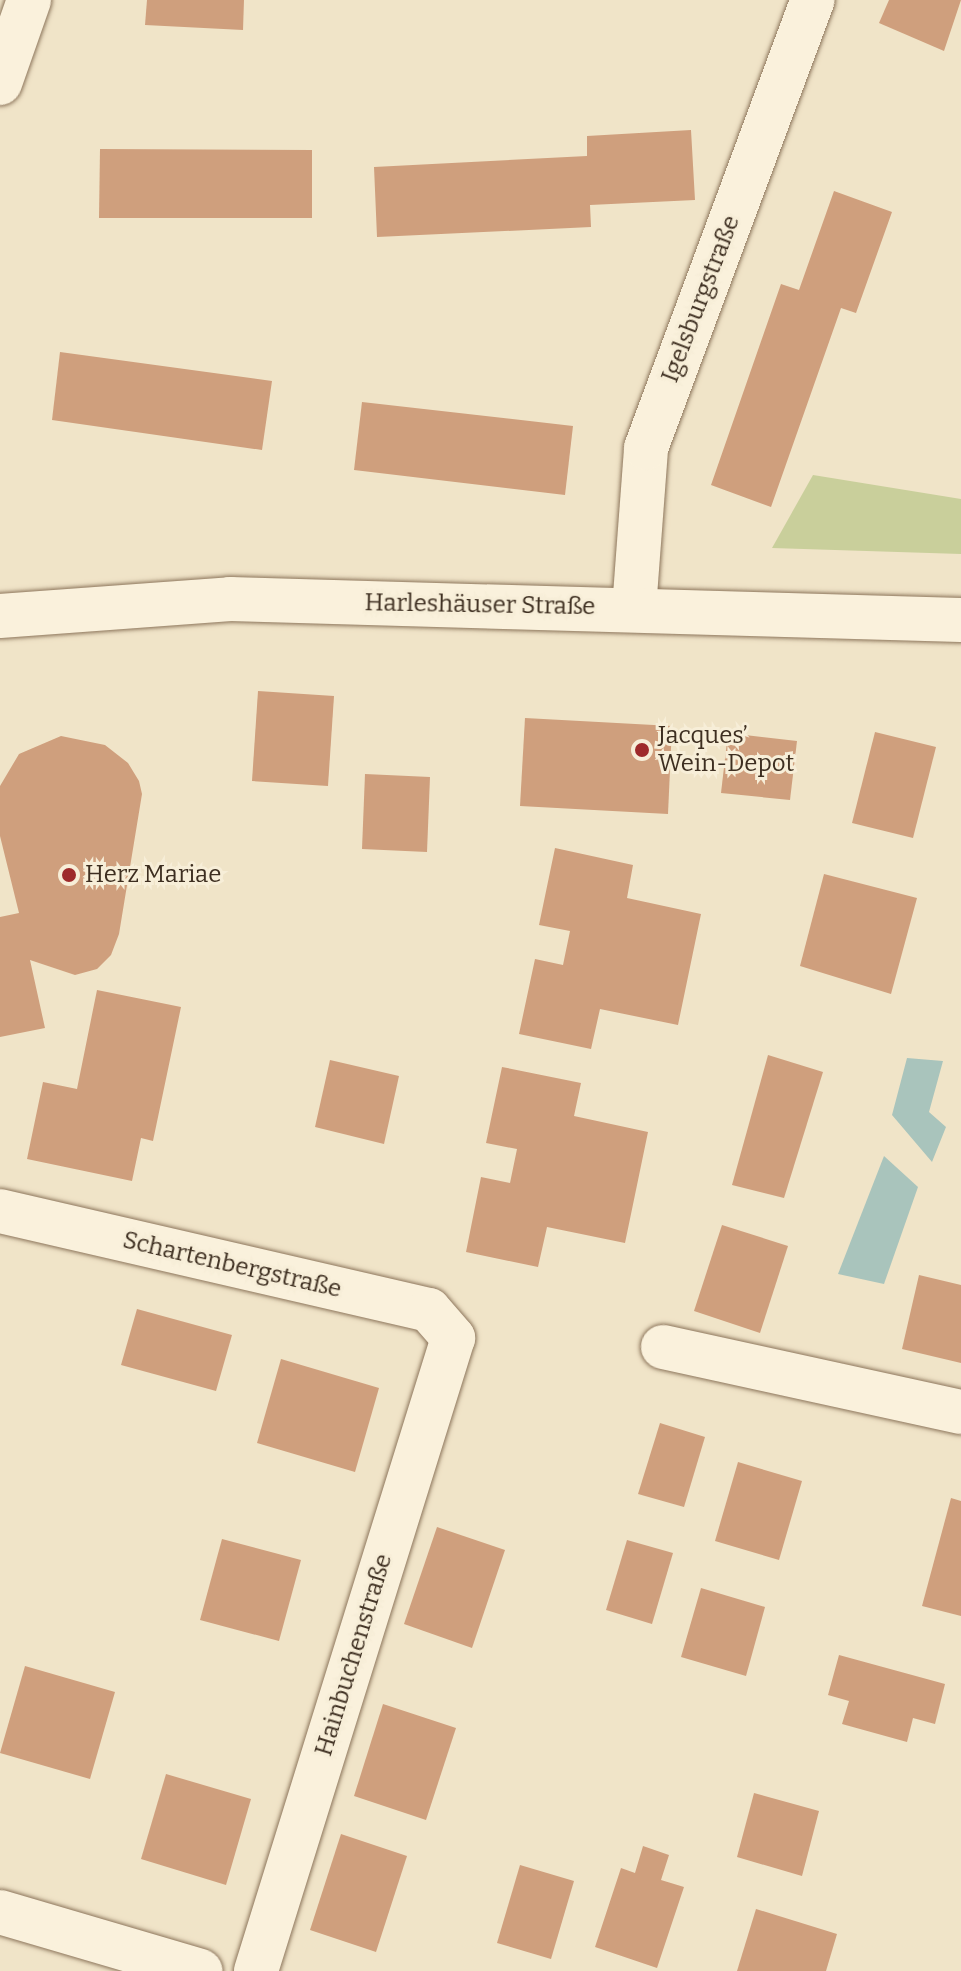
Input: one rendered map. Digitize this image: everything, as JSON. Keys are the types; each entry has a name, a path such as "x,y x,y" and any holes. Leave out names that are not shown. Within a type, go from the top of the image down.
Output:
{"street":[{"path":"0,83 29,0"},
{"name":"Igelsburgstraße","path":"634,609 646,448 813,0"},
{"name":"Harleshäuser Straße","path":"9,615 230,599 961,620"},
{"name":"Schartenbergstraße","path":"0,1211 429,1310 453,1338"},
{"name":"Hainbuchenstraße","path":"256,1971 453,1338"},
{"path":"663,1347 961,1412"},
{"path":"0,1912 201,1971"}],"green space":[{"path":"813,475 961,499 961,554 772,548"}],"water":[{"path":"907,1058 943,1061 929,1112 946,1127 932,1162 892,1115"},
{"path":"884,1156 918,1187 884,1284 838,1274"}],"building":[{"path":"147,0 244,0 243,30 145,25"},
{"path":"889,0 961,0 944,51 879,23"},
{"path":"691,130 695,200 590,205 591,227 377,237 374,167 587,156 587,136"},
{"path":"100,149 312,150 312,218 99,218"},
{"path":"834,191 892,212 856,313 841,308 771,507 711,485 781,284 799,290"},
{"path":"60,352 272,381 262,450 52,420"},
{"path":"362,402 573,426 565,495 354,470"},
{"path":"258,691 334,696 328,786 252,781"},
{"path":"525,718 672,726 668,814 520,806"},
{"path":"875,732 936,747 913,838 852,823"},
{"path":"728,733 797,741 790,800 721,793"},
{"name":"Herz Mariae","path":"61,736 105,745 128,763 139,781 142,794 119,934 111,955 97,969 75,975 30,960 45,1028 0,1037 0,917 19,913 0,836 0,786 19,754"},
{"path":"365,774 430,777 427,852 362,849"},
{"path":"555,848 633,865 627,898 701,914 678,1025 600,1009 591,1049 519,1034 535,959 563,965 570,931 539,925"},
{"path":"824,874 917,898 891,994 800,966"},
{"path":"97,990 181,1007 153,1141 141,1138 132,1181 27,1159 43,1082 77,1089"},
{"path":"768,1055 823,1072 784,1198 732,1185"},
{"path":"330,1060 399,1076 384,1144 315,1127"},
{"path":"502,1067 581,1083 574,1116 648,1132 625,1243 547,1227 538,1267 466,1252 481,1177 510,1183 517,1149 486,1143"},
{"path":"722,1225 788,1246 760,1333 694,1311"},
{"path":"919,1275 961,1285 961,1363 902,1349"},
{"path":"137,1309 232,1335 216,1391 121,1365"},
{"path":"281,1359 379,1388 355,1472 257,1443"},
{"path":"660,1423 705,1437 684,1507 638,1494"},
{"path":"738,1462 802,1481 779,1560 715,1541"},
{"path":"951,1498 961,1501 961,1616 922,1606"},
{"path":"437,1527 505,1550 472,1648 404,1624"},
{"path":"222,1539 301,1560 279,1641 200,1620"},
{"path":"627,1540 673,1553 652,1624 606,1610"},
{"path":"701,1588 765,1607 746,1676 681,1657"},
{"path":"839,1655 945,1684 935,1724 913,1718 907,1742 842,1724 849,1701 828,1695"},
{"path":"25,1666 115,1692 90,1779 0,1753"},
{"path":"383,1704 456,1728 426,1820 354,1796"},
{"path":"166,1774 251,1799 226,1885 141,1859"},
{"path":"754,1793 819,1811 802,1876 737,1857"},
{"path":"341,1834 407,1856 376,1952 310,1930"},
{"path":"643,1846 669,1855 661,1880 684,1887 657,1968 595,1947 621,1868 635,1873"},
{"path":"520,1865 574,1881 551,1959 497,1943"},
{"path":"756,1909 837,1934 826,1971 737,1971"}],"place":[{"name":"Jacques’ Wein-Depot","path":"642,750"},
{"name":"Herz Mariae","path":"69,875"}]}
